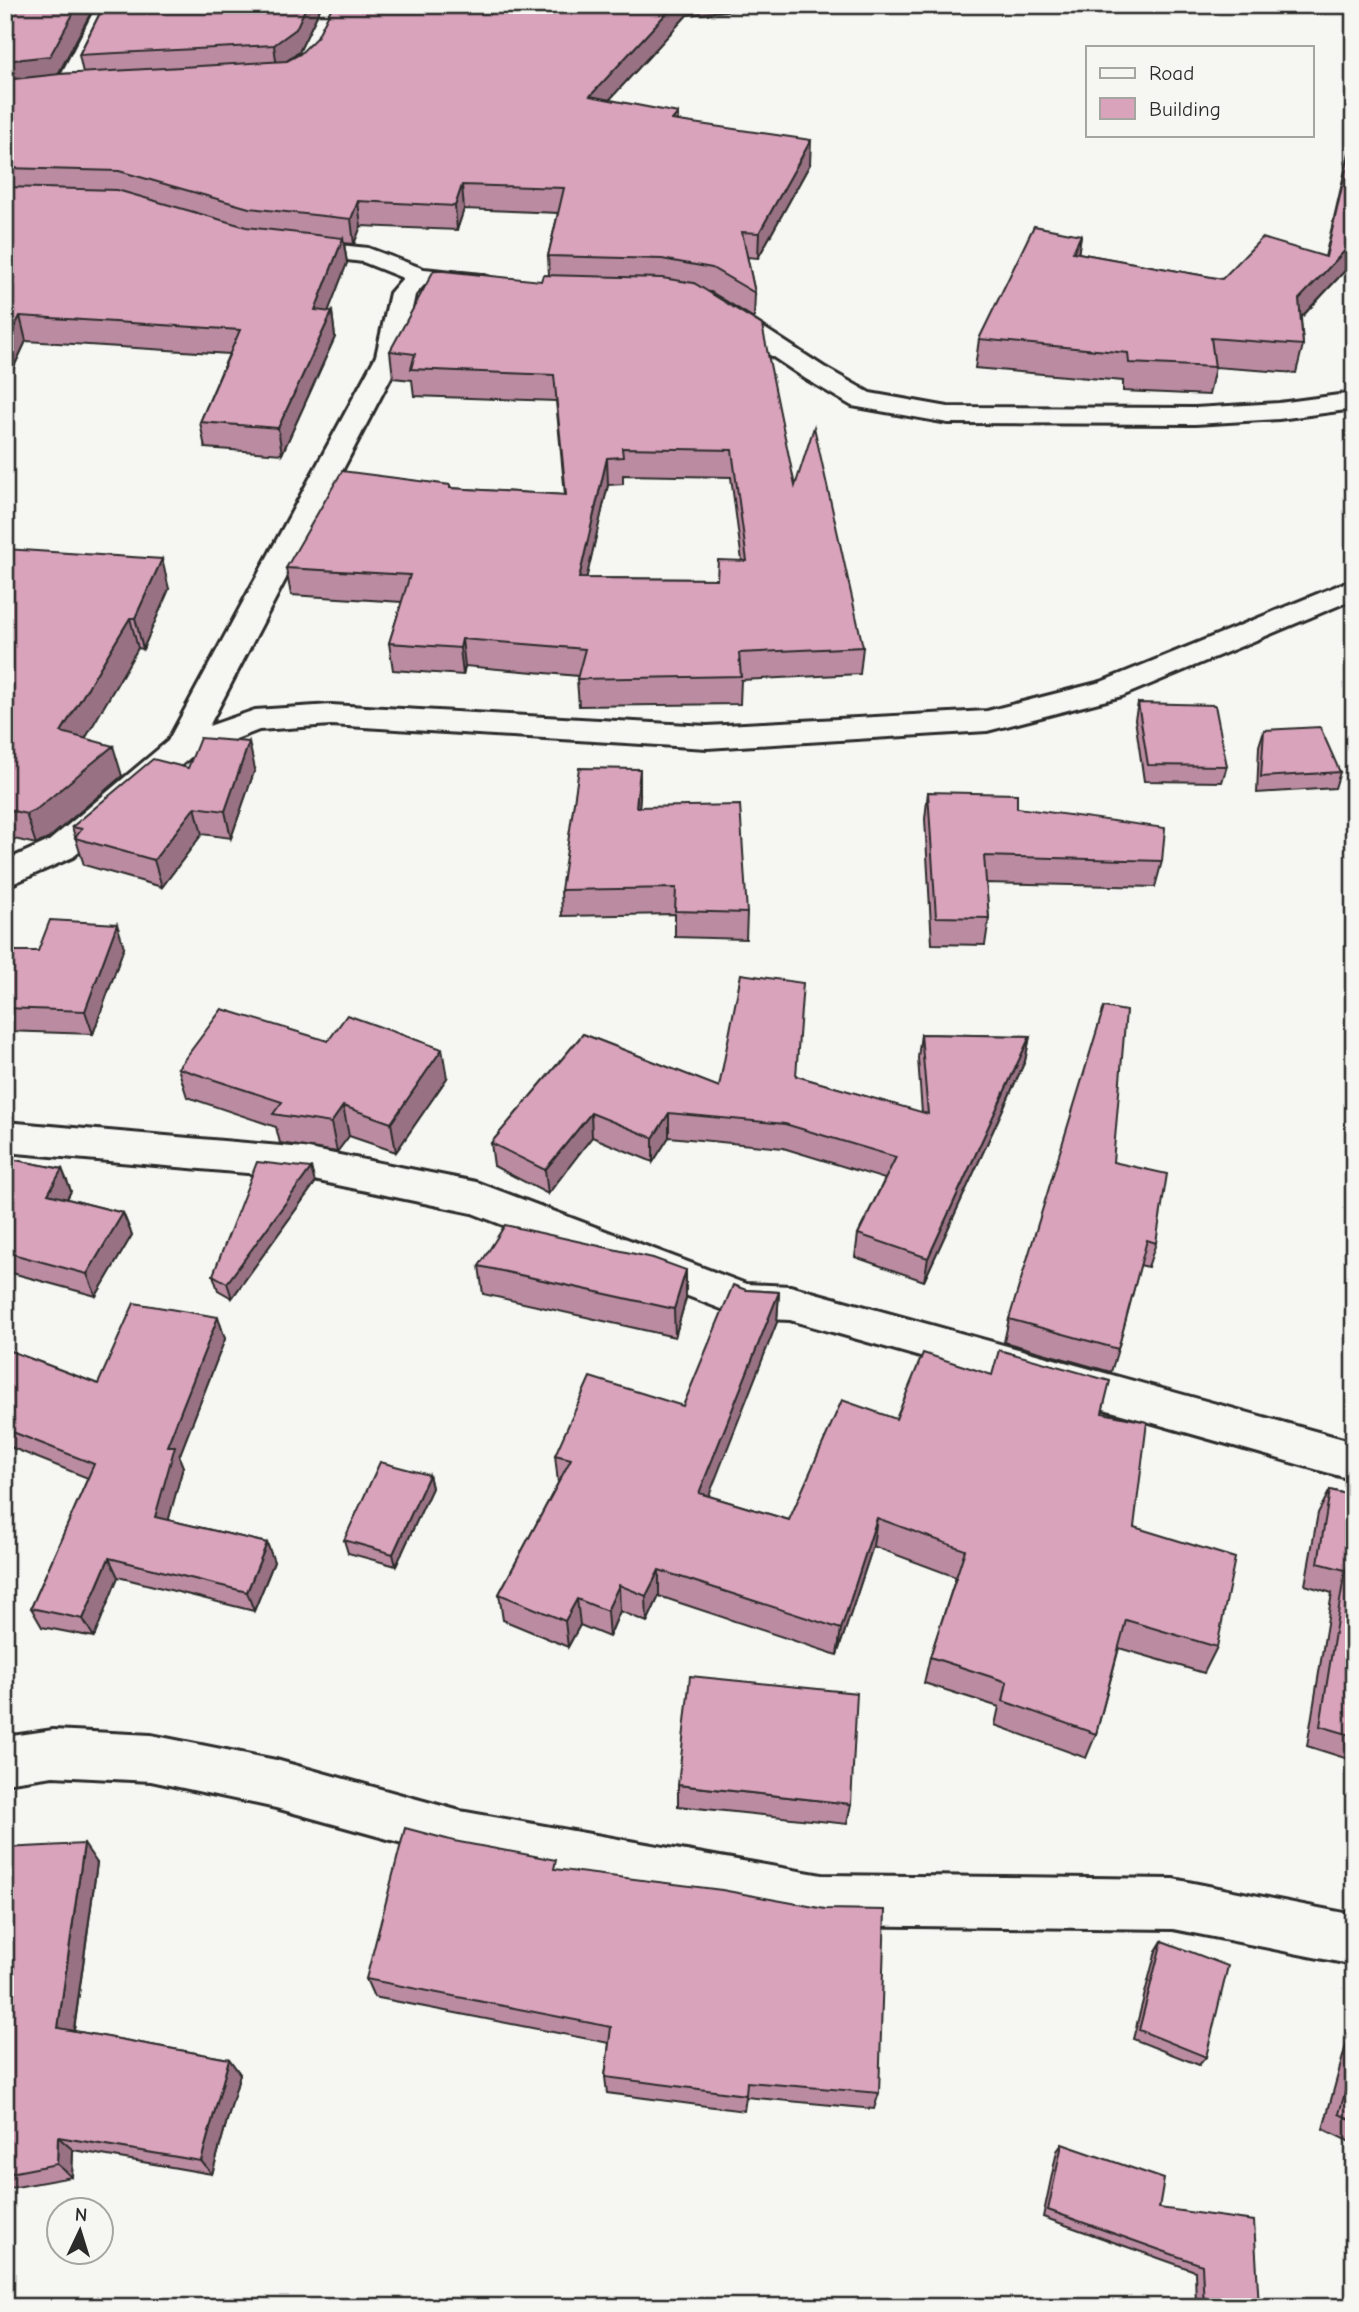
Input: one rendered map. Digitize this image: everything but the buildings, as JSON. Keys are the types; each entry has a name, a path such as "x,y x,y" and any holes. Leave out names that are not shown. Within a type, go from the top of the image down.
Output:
{"street":[{"path":"65,88 108,5"},
{"path":"41,91 91,86"},
{"path":"272,246 368,255 419,276 511,286"},
{"path":"181,748 389,355 403,293 419,276"},
{"path":"702,300 814,373 862,400 948,415 1195,416 1279,411 1354,401"},
{"path":"5,875 61,849 181,748 230,727 255,720 331,715 707,737 987,721 1111,689 1354,588"},
{"path":"5,1138 304,1163 476,1198 746,1301 790,1303 1354,1461"},
{"path":"5,1760 53,1753 151,1758 276,1784 460,1835 822,1900 1173,1904 1354,1940"}]}
